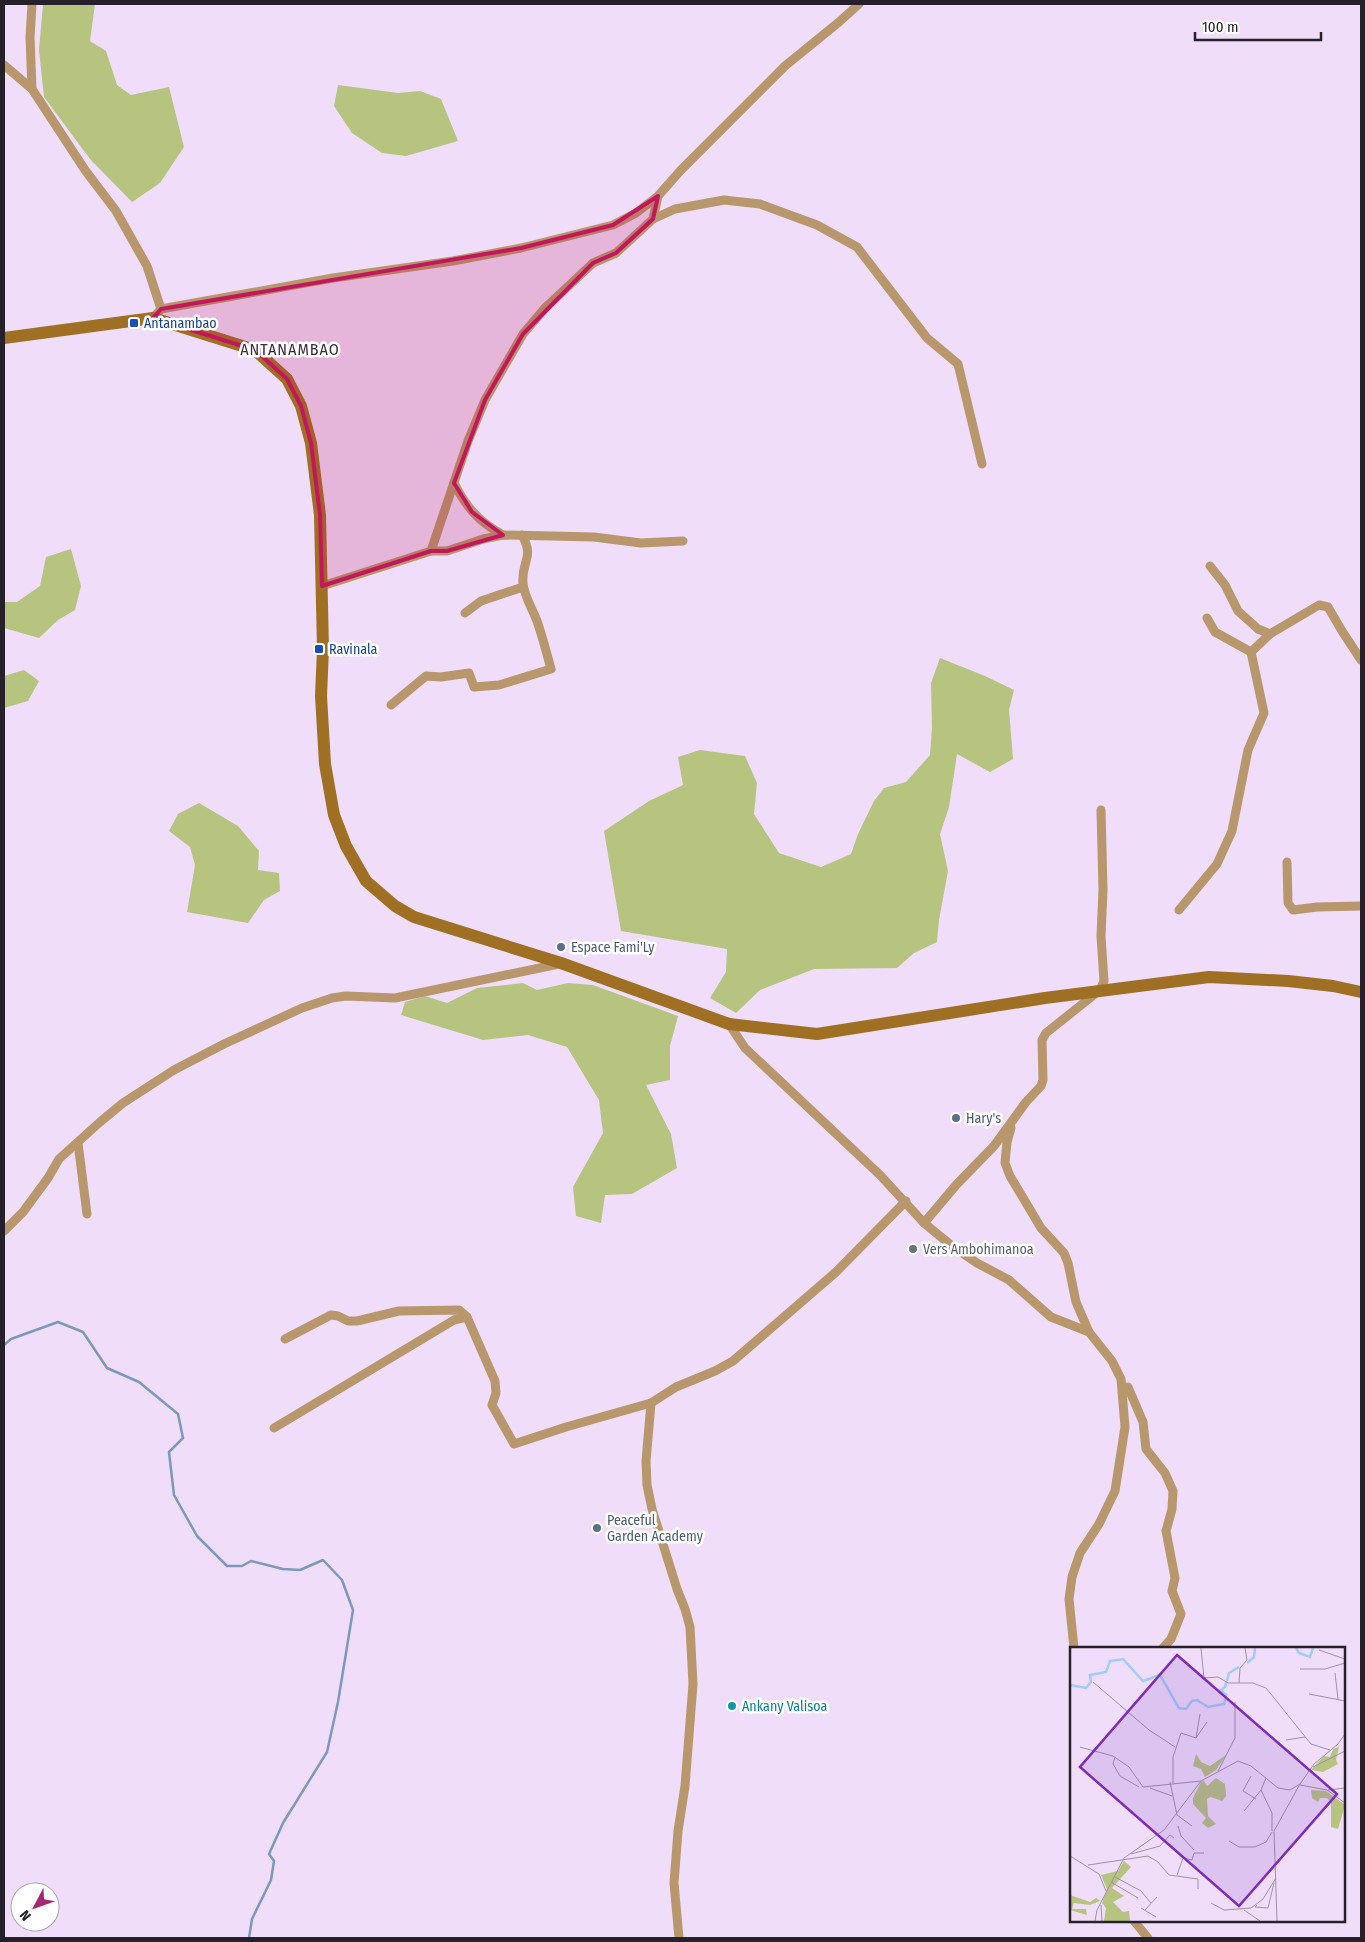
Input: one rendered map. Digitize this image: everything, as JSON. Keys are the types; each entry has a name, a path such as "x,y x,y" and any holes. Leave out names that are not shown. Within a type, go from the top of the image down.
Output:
{"main road":[{"path":"4,338 157,314 255,350 287,380 301,406 311,443 320,515 323,649 321,696 325,764 336,821 346,846 360,872 381,895 414,917 561,963 729,1024 817,1034 1100,990 1209,977 1288,981 1333,986 1361,992"}],"street":[{"path":"32,4 30,37 32,89"},
{"path":"4,64 32,89 85,170 116,210 147,266 157,314 333,278 444,262 521,248 613,225 636,213 658,196 680,170 785,66 859,4"},
{"path":"652,219 658,196"},
{"path":"431,551 468,440 485,400 523,334 545,308 593,264 616,253 652,219 675,210 724,200 760,204 818,225 856,247 927,338 958,364 982,464"},
{"path":"454,483 464,502 472,512 503,535"},
{"path":"391,705 426,676 441,678 469,673 474,686 499,684 551,670 538,624 523,587 522,573 528,558 528,546 522,534"},
{"path":"322,586 431,551 447,552 484,539 503,535 594,537 641,543 683,541"},
{"path":"1210,566 1225,585 1238,611 1258,629 1270,634"},
{"path":"465,614 481,602 523,587"},
{"path":"1251,652 1270,634 1319,606 1328,606 1361,660"},
{"path":"1179,910 1217,864 1232,831 1248,750 1264,713 1251,652 1214,632 1207,618"},
{"path":"924,1223 957,1184 994,1146 1041,1086 1043,1080 1042,1040 1046,1033 1100,990 1104,981 1101,936 1103,890 1101,810"},
{"path":"1287,862 1288,902 1293,910 1361,906"},
{"path":"4,1231 23,1212 48,1178 59,1159 123,1103 174,1070 224,1044 302,1008 332,998 346,996 395,998 561,963"},
{"path":"729,1024 745,1048 906,1201 924,1223 977,1263 1010,1280 1050,1317 1089,1332"},
{"path":"1013,1121 1007,1142 1005,1163 1010,1176 1041,1228 1064,1253 1068,1263 1076,1302 1089,1332 1112,1361 1121,1379 1125,1427 1115,1491 1099,1524 1080,1553 1072,1578 1069,1599 1074,1647"},
{"path":"78,1143 87,1214"},
{"path":"285,1339 331,1315 348,1321 357,1321 374,1319 399,1311 459,1310 467,1318 495,1381 496,1393 492,1404 514,1444 651,1403 676,1387 715,1371 733,1361 836,1272 906,1201"},
{"path":"274,1428 454,1320 467,1318"},
{"path":"1128,1387 1143,1422 1146,1449 1164,1473 1173,1491 1172,1509 1166,1531 1175,1578 1172,1591 1180,1614 1171,1639 1164,1647"},
{"path":"651,1403 646,1461 647,1485 652,1509 674,1580 686,1608 690,1627 693,1684 685,1786 678,1831 674,1883 679,1938"},
{"path":"1135,1922 1148,1938"}],"highlighted area":[{"path":"658,196 653,219 616,253 593,263 523,334 485,400 454,483 472,512 503,535 447,551 431,551 322,586 320,515 311,443 301,406 287,379 255,350 153,318 161,309 521,248 613,225"}],"green space":[{"path":"43,4 95,4 90,41 106,51 117,85 131,95 169,87 184,147 160,183 132,202 90,159 44,97 39,50"},
{"path":"338,85 398,93 420,91 441,99 458,141 406,156 382,153 352,133 334,106"},
{"path":"71,549 81,586 75,610 58,620 39,638 4,628 4,602 17,602 40,586 46,557"},
{"path":"940,658 1014,690 1009,710 1013,759 990,772 957,754 949,807 940,834 948,871 937,942 914,953 897,968 814,969 760,990 736,1013 710,998 726,972 727,949 621,931 604,831 649,801 683,785 678,757 700,750 745,756 757,783 754,814 779,853 821,867 851,854 858,834 874,801 884,788 906,782 930,755 932,727 931,683"},
{"path":"24,670 39,681 28,701 4,708 4,676"},
{"path":"199,803 238,826 259,851 258,870 279,873 280,891 264,900 248,923 187,912 195,865 190,847 169,831 178,814"},
{"path":"523,983 537,990 568,983 593,985 678,1016 670,1046 670,1080 646,1085 671,1134 677,1168 632,1194 605,1195 601,1223 576,1216 573,1187 603,1133 599,1100 567,1047 528,1035 483,1040 401,1015 405,1002 425,996 447,1003 477,988"}],"waterway":[{"path":"4,1345 11,1339 58,1322 83,1332 107,1368 139,1382 178,1414 183,1438 169,1452 174,1495 197,1536 227,1566 242,1566 251,1561 283,1569 300,1570 323,1560 342,1580 353,1610 338,1702 327,1752 283,1823 269,1854 274,1861 271,1880 252,1919 249,1938"}],"place":[{"name":"Antanambao","path":"134,323"},
{"name":"Ravinala","path":"319,649"},
{"name":"Espace Fami'Ly","path":"561,947"},
{"name":"Hary's","path":"956,1118"},
{"name":"Vers Ambohimanoa","path":"913,1249"},
{"name":"Peaceful Garden Academy","path":"597,1528"},
{"name":"Ankany Valisoa","path":"732,1706"}],"district":[{"name":"ANTANAMBAO","path":"290,349"}]}
